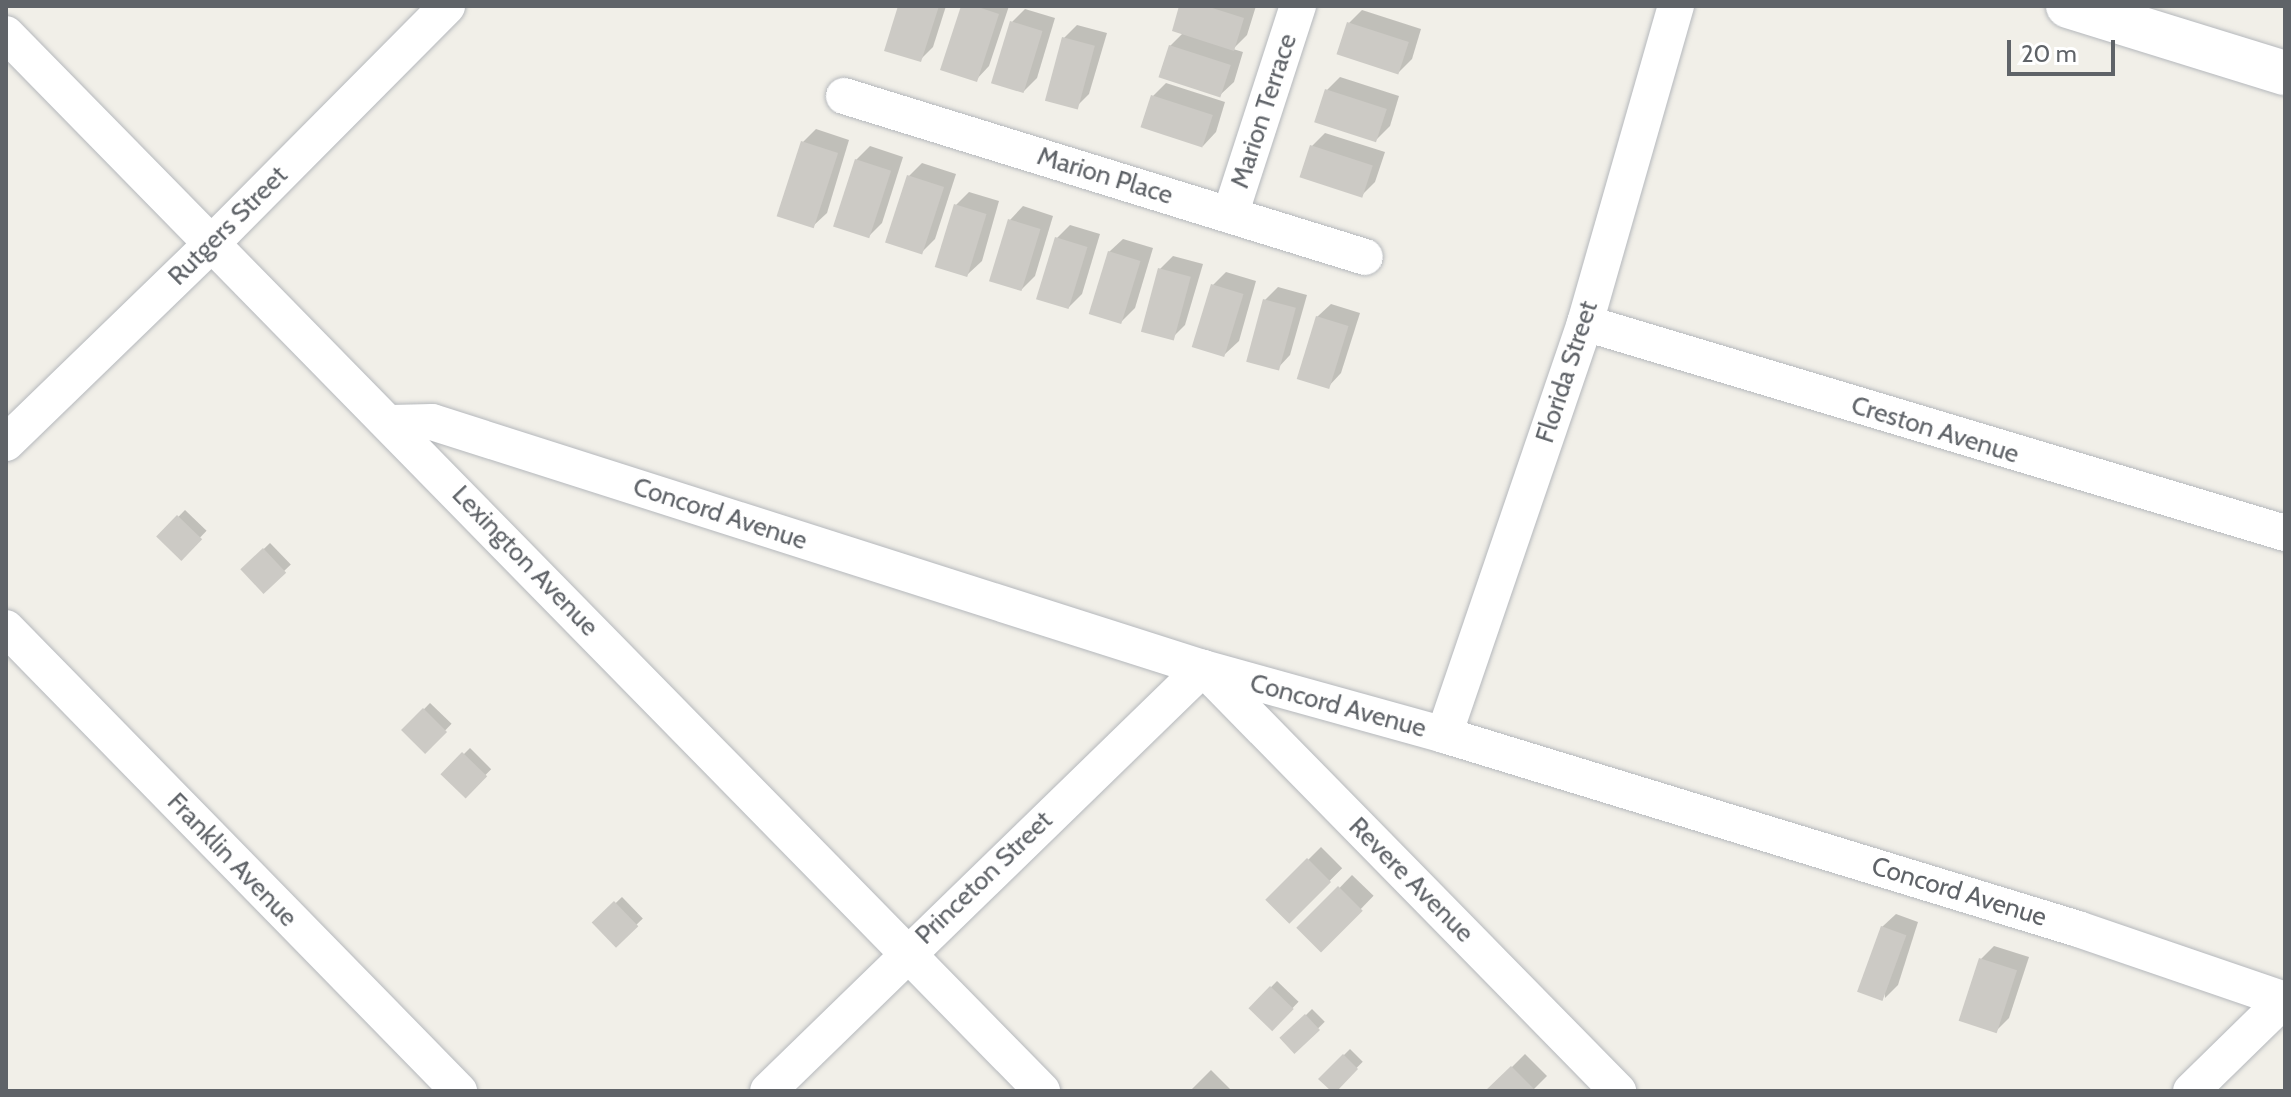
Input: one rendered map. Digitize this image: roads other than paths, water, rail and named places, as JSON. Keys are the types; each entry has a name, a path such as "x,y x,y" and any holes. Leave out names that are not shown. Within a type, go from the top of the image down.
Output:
{"street":[{"name":"Rutgers Street","path":"6,443 211,244 447,6"},
{"name":"Marion Terrace","path":"1230,215 1298,6"},
{"name":"Florida Street","path":"1444,735 1585,323 1676,6"},
{"path":"2068,6 2285,73"},
{"name":"Lexington Avenue","path":"6,34 391,423 1042,1091"},
{"name":"Marion Place","path":"844,96 1365,257"},
{"name":"Creston Avenue","path":"1585,323 2285,533"},
{"name":"Concord Avenue","path":"391,423 432,422 1203,668 1444,735 2078,929 2284,1000"},
{"name":"Franklin Avenue","path":"6,628 459,1091"},
{"name":"Princeton Street","path":"768,1091 1203,668"},
{"name":"Revere Avenue","path":"1203,668 1618,1091"},
{"path":"2191,1091 2284,1000"}]}
